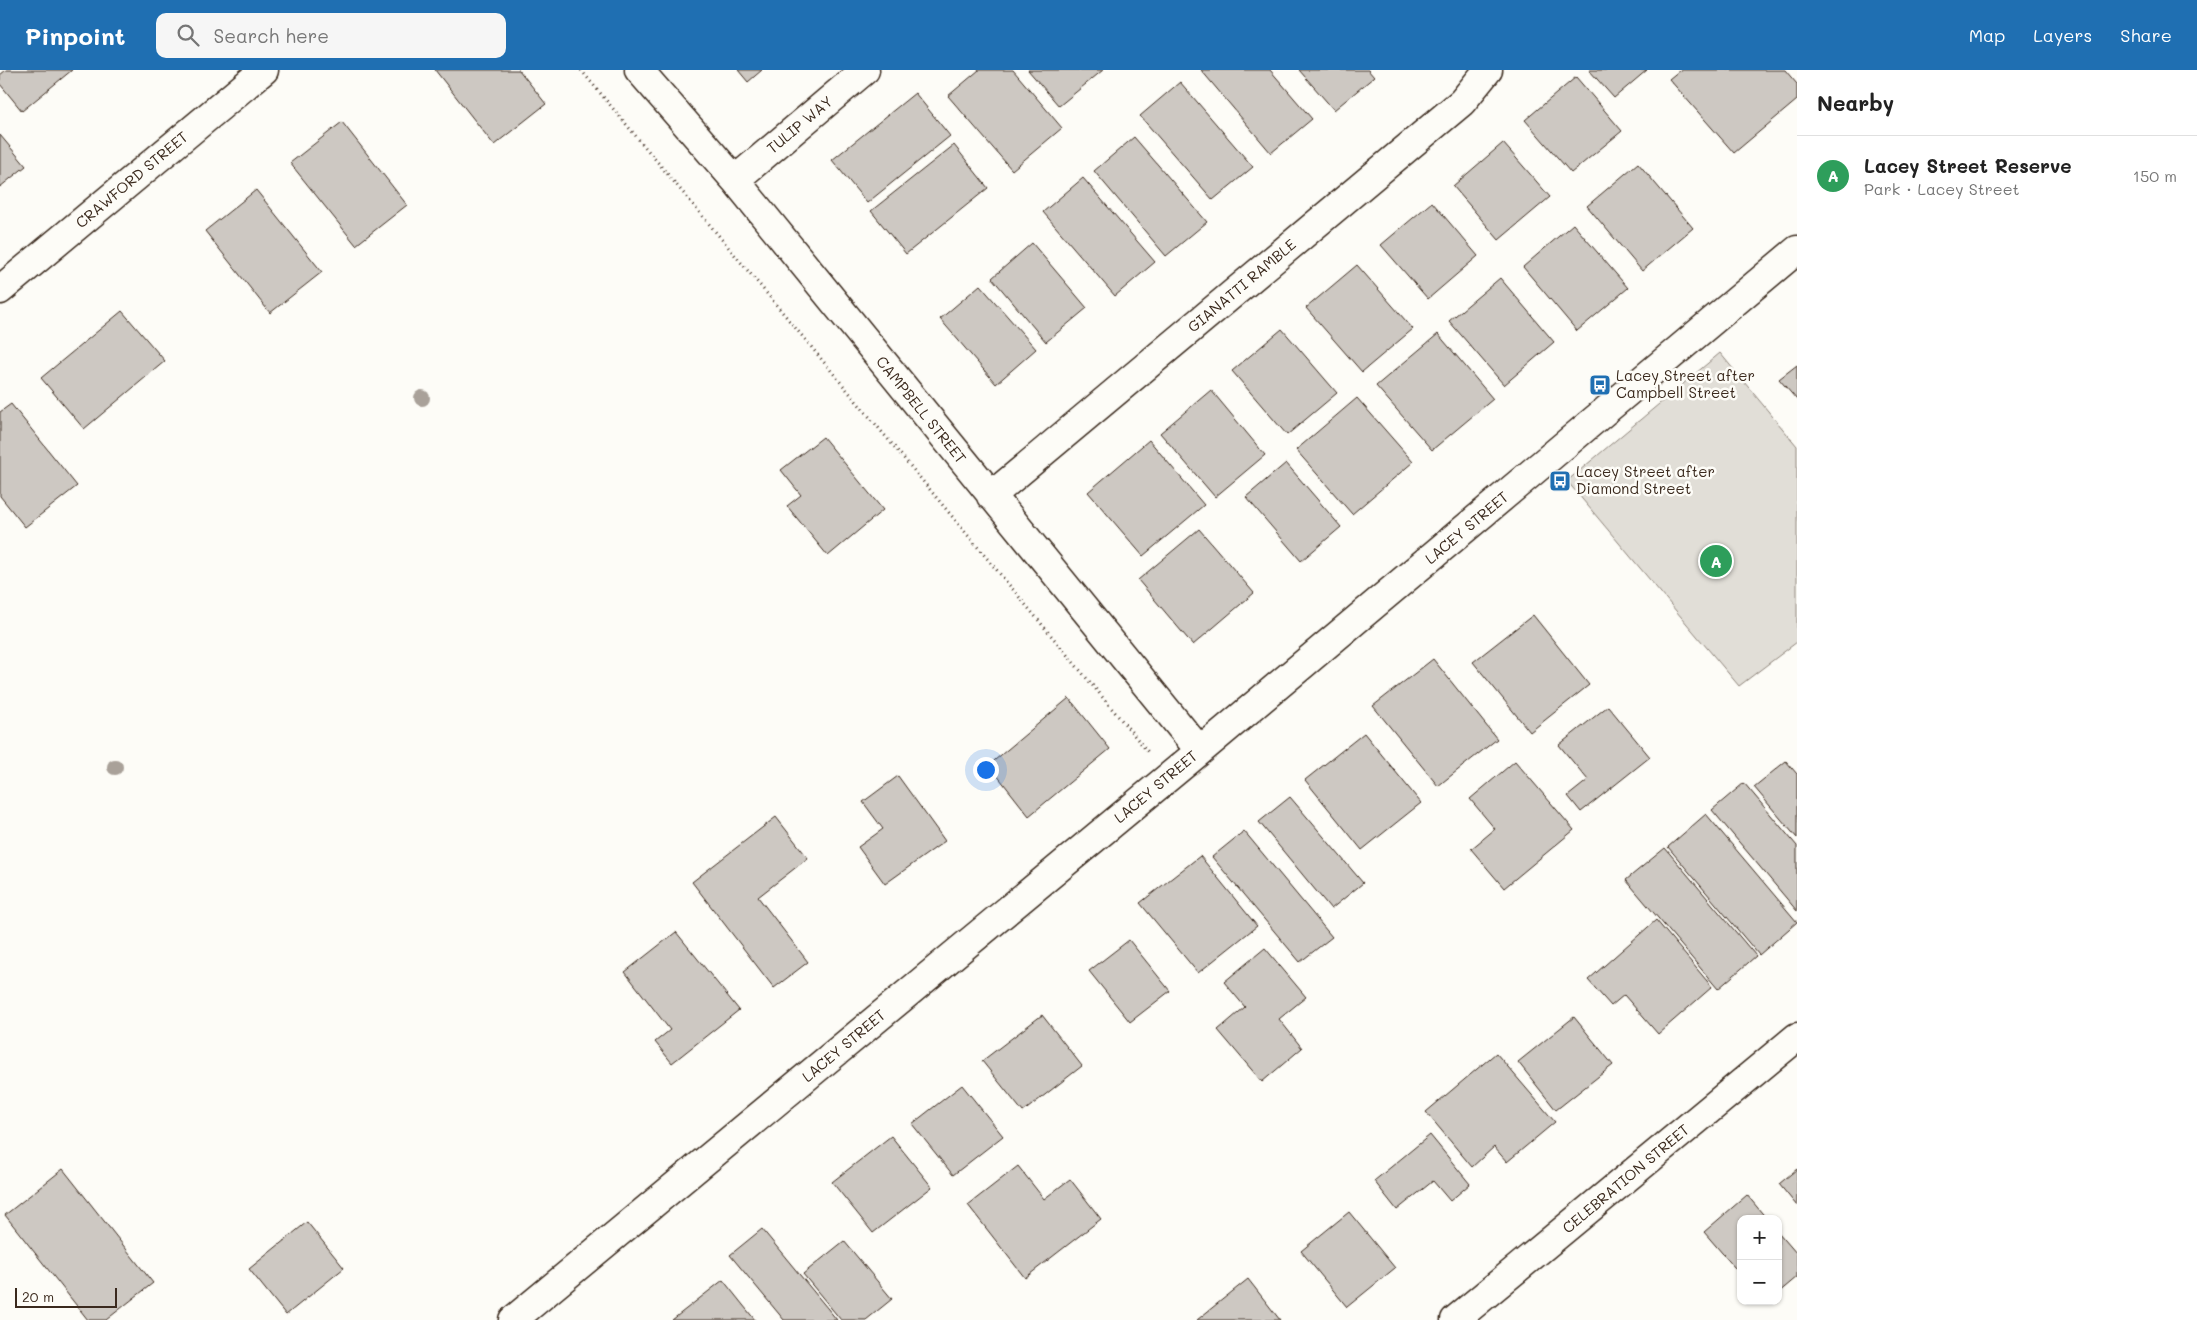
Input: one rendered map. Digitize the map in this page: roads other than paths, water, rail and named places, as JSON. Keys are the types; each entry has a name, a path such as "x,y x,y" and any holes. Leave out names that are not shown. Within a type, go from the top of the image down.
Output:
{"street":[{"name":"CRAWFORD STREET","path":"0,290 264,70"},
{"name":"CAMPBELL STREET","path":"639,70 735,180 1200,751"},
{"name":"TULIP WAY","path":"735,180 864,70"},
{"name":"GIANATTI RAMBLE","path":"991,496 1462,102 1488,70"},
{"name":"LACEY STREET","path":"512,1320 1200,751 1797,250"},
{"name":"CELEBRATION STREET","path":"1455,1320 1797,1038"}],"place":[{"name":"Lacey Street after Campbell Street","path":"1600,385"},
{"name":"Lacey Street after Diamond Street","path":"1560,481"},
{"name":"Lacey Street Reserve","path":"1716,561"}]}
